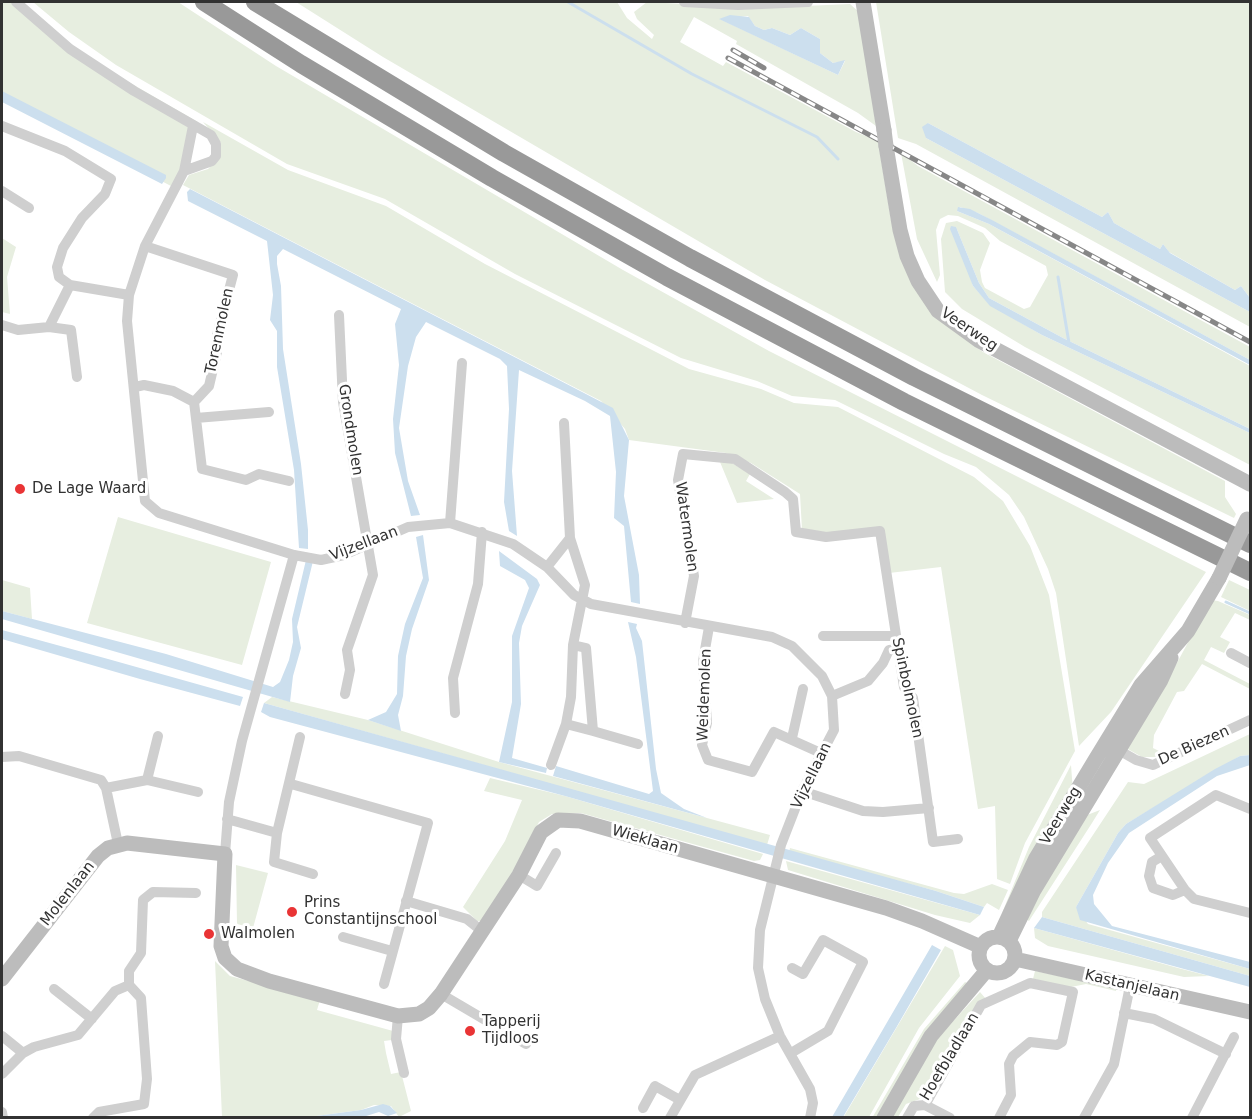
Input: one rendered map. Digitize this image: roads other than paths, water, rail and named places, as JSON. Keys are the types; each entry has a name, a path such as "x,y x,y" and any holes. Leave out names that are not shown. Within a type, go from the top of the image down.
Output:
{"highway":[{"path":"204,2 301,64 492,178 667,277 915,407 1251,572"},
{"path":"255,2 504,153 690,258 914,377 1251,544"}],"street":[{"path":"16,2 70,49 211,135 216,144 216,156 212,161 184,171"},
{"path":"684,2 738,5 808,2"},
{"name":"Veerweg","path":"863,2 900,230 907,256 918,281 938,311 978,340 1251,484"},
{"path":"2,126 65,151 111,179 105,194 82,218 63,249 57,267 59,277 70,285 129,295"},
{"name":"Vijzellaan","path":"193,126 184,171 145,246 129,295 127,321 145,501 159,513 294,555 321,560 344,555 408,527 450,523 513,544 547,567 582,601 685,623 772,637 792,646 822,676 832,696 834,730 802,791 781,845 760,930 758,968 765,999 780,1036 810,1089 813,1103 810,1118"},
{"path":"2,191 29,208"},
{"name":"Torenmolen","path":"145,246 233,275 217,334 218,352 209,386 194,402"},
{"path":"49,327 70,285"},
{"name":"Grondmolen","path":"339,315 343,402 373,575 347,650 350,670 345,694"},
{"path":"2,325 18,330 49,327 71,330 77,377"},
{"path":"450,523 462,363"},
{"path":"135,387 144,385 173,391 194,402 202,469 246,480 259,474 289,481"},
{"path":"195,418 269,412"},
{"path":"551,765 566,724 571,697 573,645 585,585 570,538 564,423"},
{"name":"Watermolen","path":"685,623 694,576 678,480 683,454 735,459 785,492 793,499 796,532 826,537 880,531"},
{"name":"Veerweg","path":"1004,939 1036,858 1112,746 1161,680 1177,644 1199,615 1219,578 1249,515"},
{"name":"Spinbolmolen","path":"880,531 904,687 913,698 933,842 958,839"},
{"path":"455,713 453,678 478,584 482,532"},
{"path":"547,567 570,538"},
{"name":"Wieklaan","path":"294,555 257,681 227,819 221,946 225,958 237,969 269,981 399,1016 419,1014 429,1008 441,994 519,875 541,832 558,820 580,821 886,908 981,947"},
{"name":"Weidemolen","path":"709,627 703,661 707,723 702,745 708,760 752,772 774,732 792,738"},
{"path":"823,636 896,636"},
{"path":"573,645 586,648 593,731"},
{"path":"832,696 854,689 868,681 883,663 889,650 898,649"},
{"path":"1231,653 1251,663"},
{"path":"803,688 792,738 823,754"},
{"name":"De Biezen","path":"1112,746 1136,760 1154,765 1251,720"},
{"path":"566,724 638,744"},
{"path":"147,780 159,736"},
{"path":"300,737 291,784 277,833 274,862 313,874"},
{"path":"2,757 19,756 101,780 106,788 118,844 225,854"},
{"path":"106,788 147,780 198,792"},
{"path":"291,784 428,823 384,984"},
{"path":"802,791 863,810 883,812 929,808"},
{"path":"1250,809 1216,795 1150,838 1185,890 1194,899 1251,913"},
{"path":"227,819 277,833"},
{"name":"Molenlaan","path":"2,979 98,856 118,844"},
{"path":"519,875 537,886 556,853"},
{"path":"1162,856 1152,862 1149,876 1153,888 1173,895 1185,890"},
{"path":"93,1118 99,1112 144,1104 147,1078 141,998 129,985 129,971 141,953 143,900 153,892 196,894"},
{"path":"406,901 467,919 482,931"},
{"path":"343,937 392,951"},
{"path":"989,938 1004,939 1014,949 1015,959 1004,971 987,970 980,960 981,947 989,938"},
{"path":"791,1053 828,1031 863,962 823,940 803,974 792,968"},
{"name":"Kastanjelaan","path":"1015,959 1251,1012"},
{"path":"884,1118 931,1036 987,970"},
{"name":"Hoefbladlaan","path":"907,1118 914,1106 925,1105 981,1005 1030,983 1073,992 1062,1042 1057,1045 1030,1042 1013,1056 1009,1064 1011,1095 999,1118"},
{"path":"2,1074 23,1053 34,1047 78,1035 115,991 129,985"},
{"path":"1084,1118 1114,1064 1131,986"},
{"path":"54,988 93,1019"},
{"path":"441,994 526,1044"},
{"path":"1124,1013 1154,1019 1226,1054"},
{"path":"399,1016 396,1039 404,1073"},
{"path":"2,1036 23,1053"},
{"path":"670,1118 695,1075 780,1036"},
{"path":"1192,1118 1234,1037"},
{"path":"643,1108 655,1086 680,1100"},
{"path":"925,1105 950,1118"},
{"path":"2,1112 3,1118"}],"water":[{"path":"730,15 749,17 755,26 764,30 772,28 790,35 801,28 820,39 820,53 833,63 845,60 838,75 719,19"},
{"path":"2,91 166,175 166,178 162,184 2,102"},
{"path":"928,123 1102,217 1108,212 1114,223 1160,249 1163,244 1170,253 1235,290 1241,286 1250,298 1250,312 926,138 922,127"},
{"path":"190,189 613,408 629,440 624,496 639,575 640,604 631,602 624,526 614,518 616,472 610,416 585,401 519,370 512,471 517,536 509,531 504,502 509,409 507,366 500,359 426,322 416,337 408,366 399,428 408,481 420,515 411,516 395,453 393,419 399,365 395,324 401,309 283,249 277,256 277,264 281,286 283,349 301,464 308,530 308,549 299,548 294,470 277,367 277,331 270,320 273,295 267,241 188,201 187,192"},
{"path":"958,207 970,209 992,220 1250,360 1250,365 989,224 957,211"},
{"path":"951,226 956,227 979,283 989,298 1063,338 1250,429 1250,433 1042,335 990,306 973,286 950,229"},
{"path":"423,535 429,580 412,629 406,656 403,696 398,715 401,731 368,720 386,712 397,694 398,656 405,624 423,578 416,537"},
{"path":"499,551 537,579 540,585 522,626 519,643 521,704 512,758 547,768 546,773 499,762 512,702 512,636 529,588 525,580 500,566"},
{"path":"306,560 313,561 297,627 301,648 293,676 290,702 2,619 2,611 166,654 273,687 280,682 289,660 293,642 292,619"},
{"path":"628,622 637,624 636,628 642,641 656,769 661,793 684,809 707,818 553,776 556,766 649,794 653,791 636,657"},
{"path":"2,630 243,697 240,706 140,679 2,639"},
{"path":"264,703 936,891 984,907 980,915 565,796 270,717 261,712"},
{"path":"1250,755 1250,765 1217,776 1129,833 1108,863 1093,895 1094,904 1112,926 1250,962 1250,969 1080,920 1076,907 1118,833 1126,824 1215,769 1240,756"},
{"path":"1042,917 1250,976 1250,987 1034,928"},
{"path":"932,945 941,950 896,1028 843,1117 832,1117"},
{"path":"383,1104 390,1106 397,1113 388,1116 379,1112 363,1117 309,1117 361,1110"}],"waterway":[{"path":"568,2 692,74 817,137 838,159"},
{"path":"1058,277 1069,343"},
{"path":"1226,602 1250,613"}],"railway":[{"path":"733,50 764,68"},
{"path":"728,58 1250,342"}],"place":[{"name":"De Lage Waard","path":"20,489"},
{"name":"Prins Constantijnschool","path":"292,912"},
{"name":"Walmolen","path":"209,934"},
{"name":"Tapperij Tijdloos","path":"470,1031"}]}
